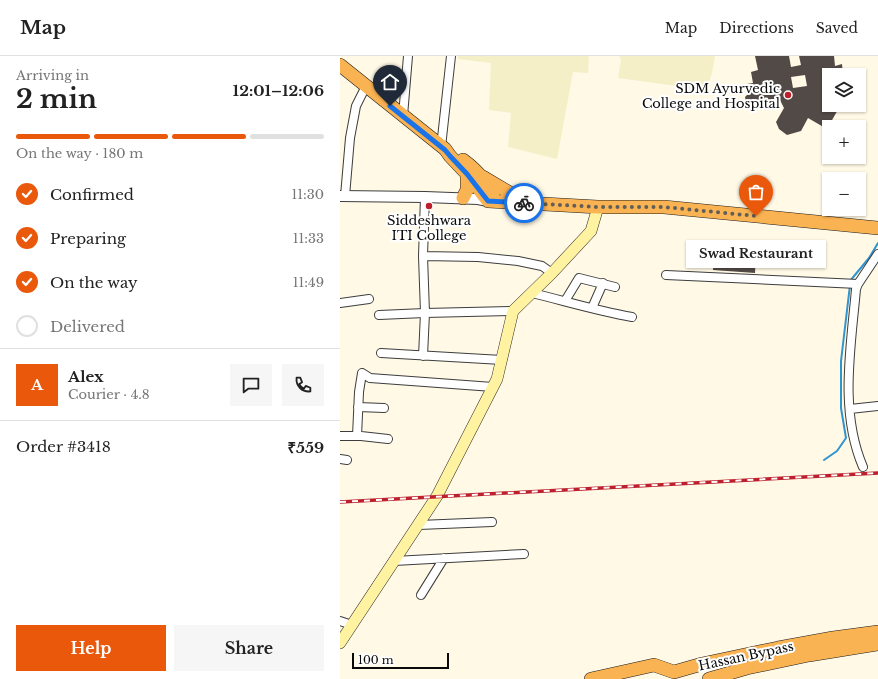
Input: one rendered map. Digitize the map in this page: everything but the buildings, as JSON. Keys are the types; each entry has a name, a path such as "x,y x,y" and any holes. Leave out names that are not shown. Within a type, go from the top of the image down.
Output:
{"highway":[{"path":"340,65 443,148 487,198 540,205 664,207 878,225"},
{"path":"443,148 452,151 472,167 481,177 493,182 515,196"},
{"path":"463,198 467,190 467,174"},
{"path":"481,177 487,198"},
{"path":"487,198 515,196 599,202 672,203 878,225"},
{"name":"Hassan Bypass","path":"592,679 654,665 674,672 702,664 778,648 878,632"},
{"name":"Hassan Bypass","path":"709,679 747,668 809,655 878,644"}],"main road":[{"path":"340,643 437,496 497,379 513,311 552,273 591,231 598,207"}],"street":[{"path":"403,116 408,56"},
{"path":"443,148 451,56"},
{"path":"366,86 356,106 350,138 343,196 487,198"},
{"path":"423,356 425,313 423,256 425,196"},
{"path":"863,467 857,452 850,409 848,377 856,289 878,254"},
{"path":"423,256 478,257 518,261 542,266 552,273"},
{"path":"666,275 858,284"},
{"path":"565,301 577,278 581,277 615,286"},
{"path":"592,308 603,283"},
{"path":"532,293 632,317"},
{"path":"340,303 369,299"},
{"path":"379,315 513,311"},
{"path":"381,353 502,360"},
{"path":"357,436 359,392 362,373 370,378 493,387"},
{"path":"850,409 878,406"},
{"path":"358,407 384,408"},
{"path":"340,436 388,439"},
{"path":"419,524 492,522"},
{"path":"394,561 524,554"},
{"path":"422,595 444,558"},
{"path":"340,621 352,625"}],"shaded area":[{"path":"458,56 589,56 588,73 573,72 557,159 508,147 511,113 489,110 491,63 458,59"},
{"path":"619,56 715,56 712,73 706,90 618,78 621,60"}],"waterway":[{"path":"850,281 869,258 878,243"},
{"path":"824,460 837,451 846,438 841,408 841,361 850,285"}],"railway":[{"path":"340,502 878,473"}],"way so far":[{"path":"524,203 598,207 664,207 756,216"}],"place":[{"name":"SDM Ayurvedic College and Hospital","path":"788,95"},
{"name":"Siddeshwara ITI College","path":"429,206"},
{"name":"Swad Restaurant","path":"756,216"}],"route":[{"path":"390,106 445,150 467,174 488,201 524,203"}]}
